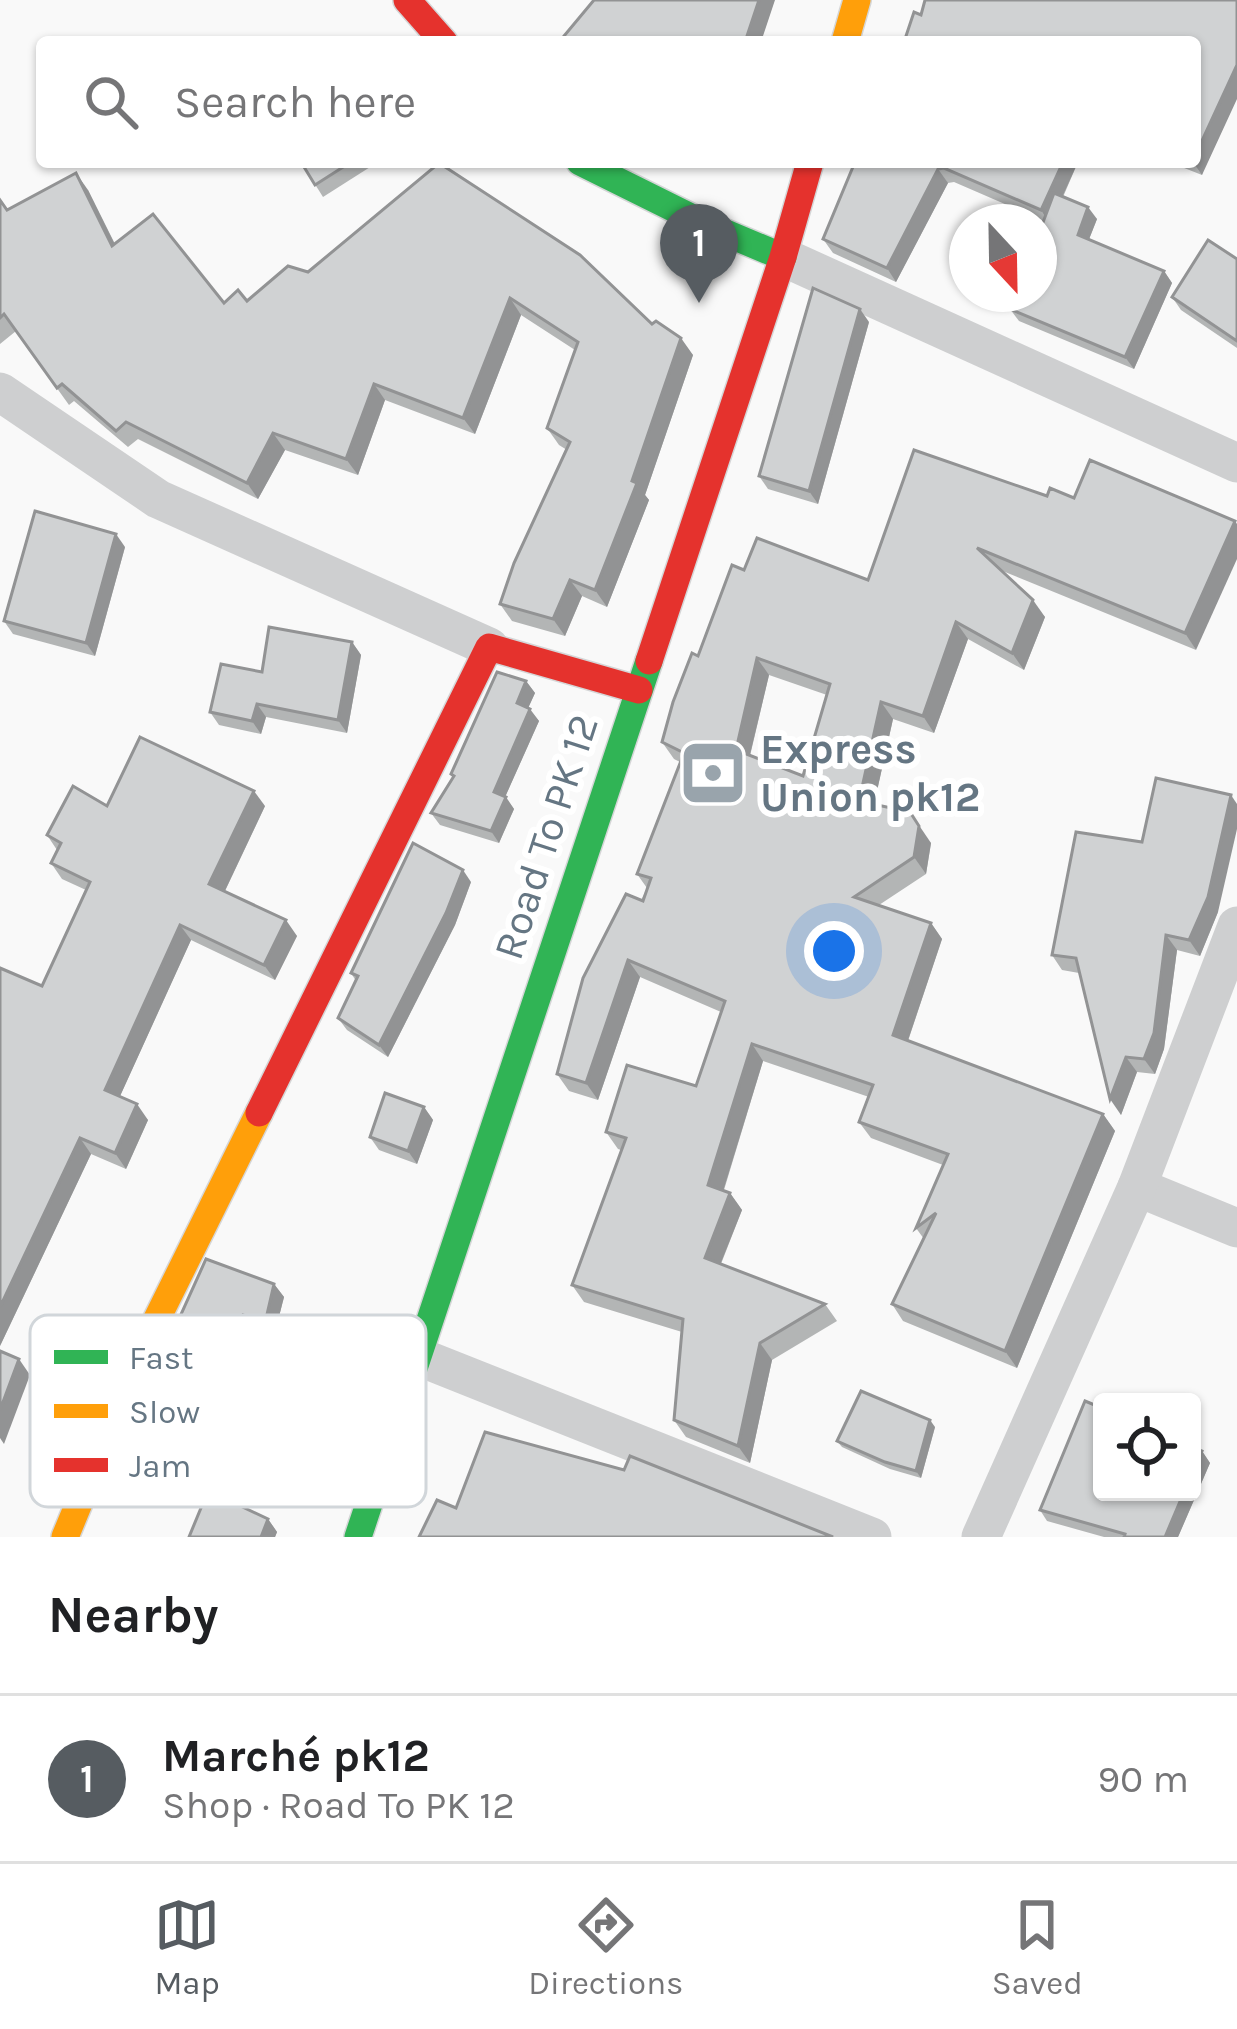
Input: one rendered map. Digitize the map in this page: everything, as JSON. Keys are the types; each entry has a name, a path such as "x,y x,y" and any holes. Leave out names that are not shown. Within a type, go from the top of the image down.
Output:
{"main road":[{"path":"407,0 439,36"},
{"path":"847,36 857,0"},
{"path":"593,168 783,257"},
{"name":"Road To PK 12","path":"426,1329 783,257 808,168"},
{"path":"159,1315 490,647 639,690"},
{"path":"65,1537 77,1507"},
{"name":"Road To PK 12","path":"358,1537 368,1507"}],"street":[{"path":"783,257 1237,463"},
{"path":"0,392 158,499 490,647"},
{"path":"981,1537 1137,1186 1237,926"},
{"path":"1137,1186 1237,1228"},
{"path":"426,1360 872,1537"}],"building":[{"path":"594,0 759,0 747,36 564,36"},
{"path":"925,0 1237,0 1237,65 1201,143 1201,36 906,36 914,12 921,15"},
{"path":"305,168 342,168 315,185"},
{"path":"433,168 447,168 580,255 652,324 656,321 681,338 632,481 637,483 595,590 570,580 553,619 500,604 570,442 547,428 578,342 510,298 463,418 374,384 346,459 273,433 247,483 126,422 116,431 62,384 57,388 4,314 0,318 0,200 7,210 76,173 112,246 153,214 224,303 238,290 247,301 288,266 308,272"},
{"path":"853,168 944,168 938,169 887,268 823,239"},
{"path":"944,168 1060,168 1044,204 1027,204"},
{"path":"1054,193 1088,207 1078,235 1164,271 1125,357 1017,312 1057,312 1057,204 1050,204"},
{"path":"1208,240 1237,259 1237,341 1172,297"},
{"path":"813,288 860,309 809,491 759,476"},
{"path":"914,450 1047,496 1050,488 1074,498 1090,460 1235,521 1185,633 977,548 1033,600 1012,653 956,622 923,716 881,702 859,801 910,812 919,826 914,857 854,897 931,923 893,1035 1103,1114 1005,1351 892,1304 936,1213 916,1228 948,1154 859,1122 873,1085 752,1044 708,1185 730,1193 705,1258 825,1304 760,1343 738,1446 674,1420 683,1319 572,1285 626,1138 606,1132 627,1065 696,1086 725,1001 628,960 586,1083 557,1074 583,978 626,894 643,901 651,878 637,874 684,753 662,742 692,653 698,656 732,565 744,570 757,538 868,580","holes":["757,658 830,684 803,776 736,750"]},
{"path":"35,511 116,534 86,643 4,621"},
{"path":"269,627 352,642 338,720 257,704 252,721 210,712 221,664 262,672"},
{"path":"497,672 526,681 517,703 530,709 494,792 506,797 491,831 431,813 454,776"},
{"path":"140,737 254,791 209,884 286,920 264,965 180,925 105,1090 137,1104 115,1153 80,1138 0,1307 0,968 42,986 90,882 51,863 61,843 47,835 73,786 107,806"},
{"path":"1156,778 1231,795 1208,897 1189,940 1166,935 1154,1033 1144,1059 1126,1057 1110,1099 1076,958 1052,955 1076,832 1142,842"},
{"path":"413,843 463,870 379,1045 338,1018 358,976 351,973"},
{"path":"385,1093 424,1107 408,1151 370,1137"},
{"path":"206,1259 274,1284 267,1315 181,1315"},
{"path":"0,1351 19,1359 0,1410"},
{"path":"861,1391 930,1420 916,1471 837,1441"},
{"path":"1085,1401 1093,1404 1093,1501 1180,1501 1165,1537 1124,1537 1040,1510"},
{"path":"485,1432 624,1470 630,1456 833,1537 419,1537 437,1500 456,1508"},
{"path":"201,1507 243,1507 268,1519 261,1537 189,1537"}],"traffic: fast":[{"path":"592,168 783,257"},
{"path":"426,1332 649,661"},
{"path":"358,1537 368,1507"}],"traffic: slow":[{"path":"847,36 857,0"},
{"path":"159,1315 259,1113"},
{"path":"65,1537 77,1507"}],"traffic: jam":[{"path":"407,0 439,36"},
{"path":"649,661 808,168"},
{"path":"259,1113 489,647 639,690"}],"place":[{"name":"Marché pk12","path":"699,303"},
{"name":"Express Union pk12","path":"713,773"}]}
